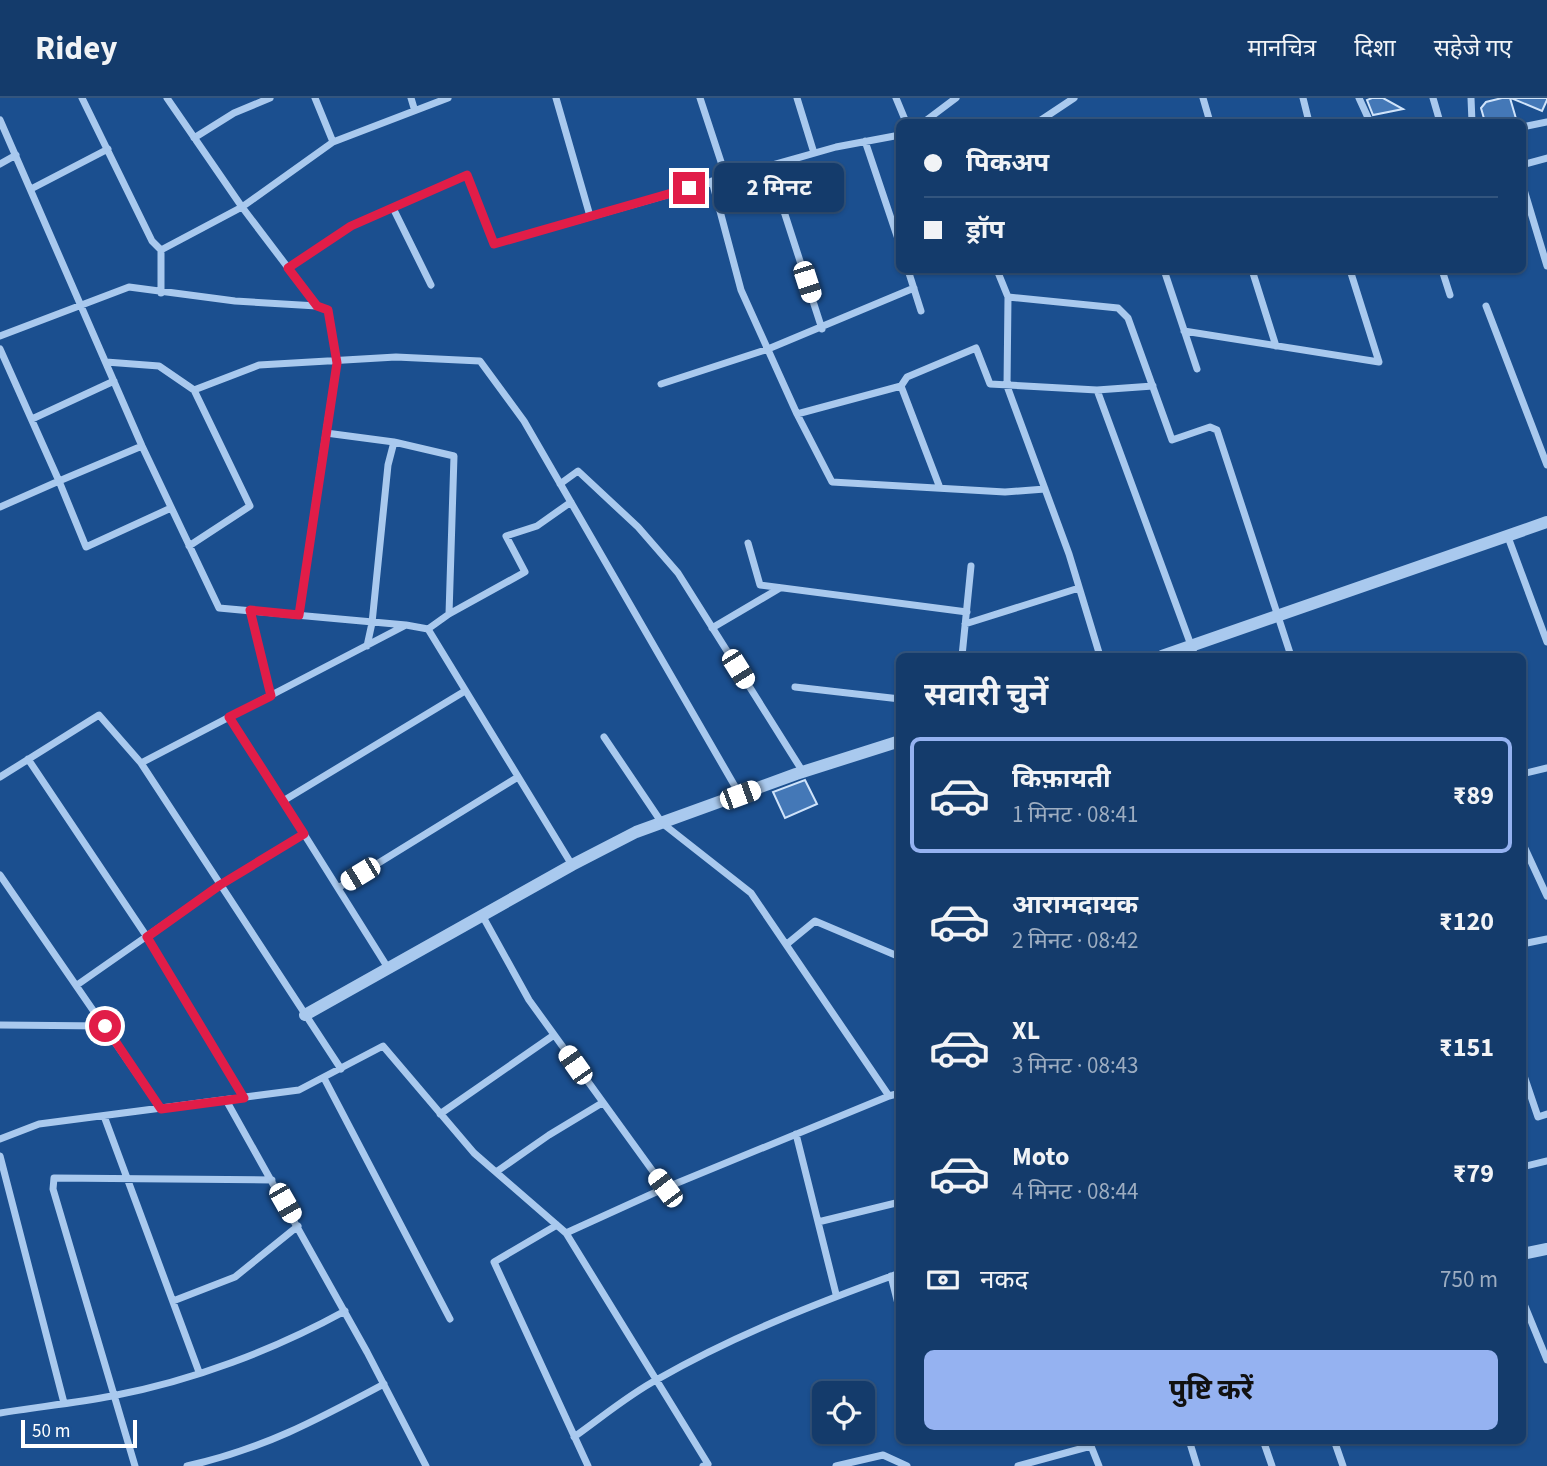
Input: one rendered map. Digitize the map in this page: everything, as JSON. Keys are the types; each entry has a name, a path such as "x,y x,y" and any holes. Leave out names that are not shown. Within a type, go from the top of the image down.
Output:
{"street":[{"path":"82,98 152,241 161,250 160,293"},
{"path":"167,98 242,207 317,306"},
{"path":"194,138 234,113 270,98"},
{"path":"315,98 333,142"},
{"path":"411,98 415,108"},
{"path":"161,250 242,207 333,142 415,108 448,98"},
{"path":"556,98 590,216"},
{"path":"700,98 726,177"},
{"path":"797,98 814,153"},
{"path":"897,98 905,119"},
{"path":"928,119 956,98"},
{"path":"1042,119 1074,98"},
{"path":"1203,98 1208,119"},
{"path":"1303,98 1308,119"},
{"path":"1359,98 1369,119"},
{"path":"1433,98 1439,119"},
{"path":"1471,98 1472,119"},
{"path":"0,120 142,446 219,608 428,629 449,614 525,572 506,536 537,526 571,502"},
{"path":"1526,126 1547,122"},
{"path":"288,268 351,226 467,175 494,244 769,165 896,136"},
{"path":"865,141 896,233"},
{"path":"31,189 108,149"},
{"path":"0,164 16,155"},
{"path":"1526,165 1547,158"},
{"path":"769,165 822,329"},
{"path":"712,181 741,290 797,414 832,482 1005,492 1045,489"},
{"path":"1526,196 1547,266"},
{"path":"393,208 431,285"},
{"path":"909,273 922,311"},
{"path":"998,273 1008,297 1007,386 1079,587 1099,653"},
{"path":"1165,273 1197,369"},
{"path":"1253,273 1276,346"},
{"path":"1184,331 1379,362 1351,273"},
{"path":"1443,273 1450,295"},
{"path":"0,336 129,287 160,293 317,306 328,310 337,363 299,615"},
{"path":"661,384 822,329 914,288"},
{"path":"1008,297 1118,308 1128,318 1172,440 1210,427 1217,430 1291,653"},
{"path":"1486,306 1547,465"},
{"path":"797,414 901,386 907,377 976,348 990,384 1097,390 1153,386"},
{"path":"0,349 60,481 86,547 171,508"},
{"path":"194,390 259,365 337,363 396,357 480,361 524,421 740,795"},
{"path":"106,362 159,366 194,390 250,506 189,546"},
{"path":"32,419 114,381"},
{"path":"901,386 940,488"},
{"path":"1097,390 1193,652 1278,618 1547,522"},
{"path":"326,433 394,442 454,456 449,614"},
{"path":"367,646 372,622 388,466 394,442"},
{"path":"0,507 142,446"},
{"path":"560,484 578,471 638,527 678,573 803,772"},
{"path":"1508,537 1547,642"},
{"path":"748,543 760,585 967,612"},
{"path":"962,653 971,566"},
{"path":"965,624 1079,587"},
{"path":"712,628 781,588"},
{"path":"250,610 271,696"},
{"path":"141,763 406,625"},
{"path":"428,629 572,865"},
{"path":"795,687 896,699"},
{"path":"284,801 465,691"},
{"path":"0,777 99,715 141,763 341,1069"},
{"path":"229,717 388,968"},
{"path":"604,737 662,823 751,893 889,1096"},
{"path":"305,1015 636,832 803,772 896,742"},
{"path":"29,759 147,937 244,1098"},
{"path":"1526,773 1547,768"},
{"path":"338,888 518,777"},
{"path":"77,985 220,885 304,834"},
{"path":"1526,849 1545,884 1547,896"},
{"path":"0,875 161,1109"},
{"path":"482,915 529,1000 665,1188"},
{"path":"787,944 815,921 896,955"},
{"path":"1526,943 1547,939"},
{"path":"0,1026 105,1026"},
{"path":"440,1114 504,1066 554,1035"},
{"path":"0,1139 39,1124 299,1090 383,1046 474,1153 566,1233 707,1465"},
{"path":"324,1078 450,1319"},
{"path":"1526,1082 1538,1117 1547,1114"},
{"path":"566,1233 665,1188 896,1094"},
{"path":"226,1100 345,1311 426,1466"},
{"path":"496,1172 602,1103"},
{"path":"104,1116 199,1372"},
{"path":"796,1134 836,1294"},
{"path":"0,1156 64,1404"},
{"path":"1526,1166 1547,1161"},
{"path":"135,1466 53,1189 54,1178 125,1176 272,1180"},
{"path":"818,1222 896,1203"},
{"path":"173,1301 235,1277 298,1226"},
{"path":"557,1226 494,1262 588,1466"},
{"path":"1526,1253 1547,1249"},
{"path":"573,1437 656,1380 744,1335 836,1294 895,1275"},
{"path":"1526,1309 1547,1360"},
{"path":"0,1413 114,1395 199,1372 299,1336 345,1311"},
{"path":"187,1466 234,1455 296,1432 384,1384"},
{"path":"1018,1466 1088,1444"},
{"path":"1091,1444 1099,1466"},
{"path":"1190,1444 1197,1466"},
{"path":"1264,1444 1272,1466"},
{"path":"1335,1444 1343,1466"},
{"path":"234,1455 239,1466"},
{"path":"836,1466 883,1455 906,1466"}],"building":[{"path":"1383,98 1403,109 1373,115 1367,100"},
{"path":"1510,98 1516,119 1484,119 1481,108 1486,102"},
{"path":"1511,98 1547,98 1547,100 1542,111"},
{"path":"805,780 817,804 785,818 773,792"}],"route":[{"path":"105,1026 161,1109 244,1098 147,937 220,885 304,834 229,717 271,696 265,662 250,610 299,615 337,363 328,310 317,306 288,268 351,226 467,175 494,244 689,188"}]}
